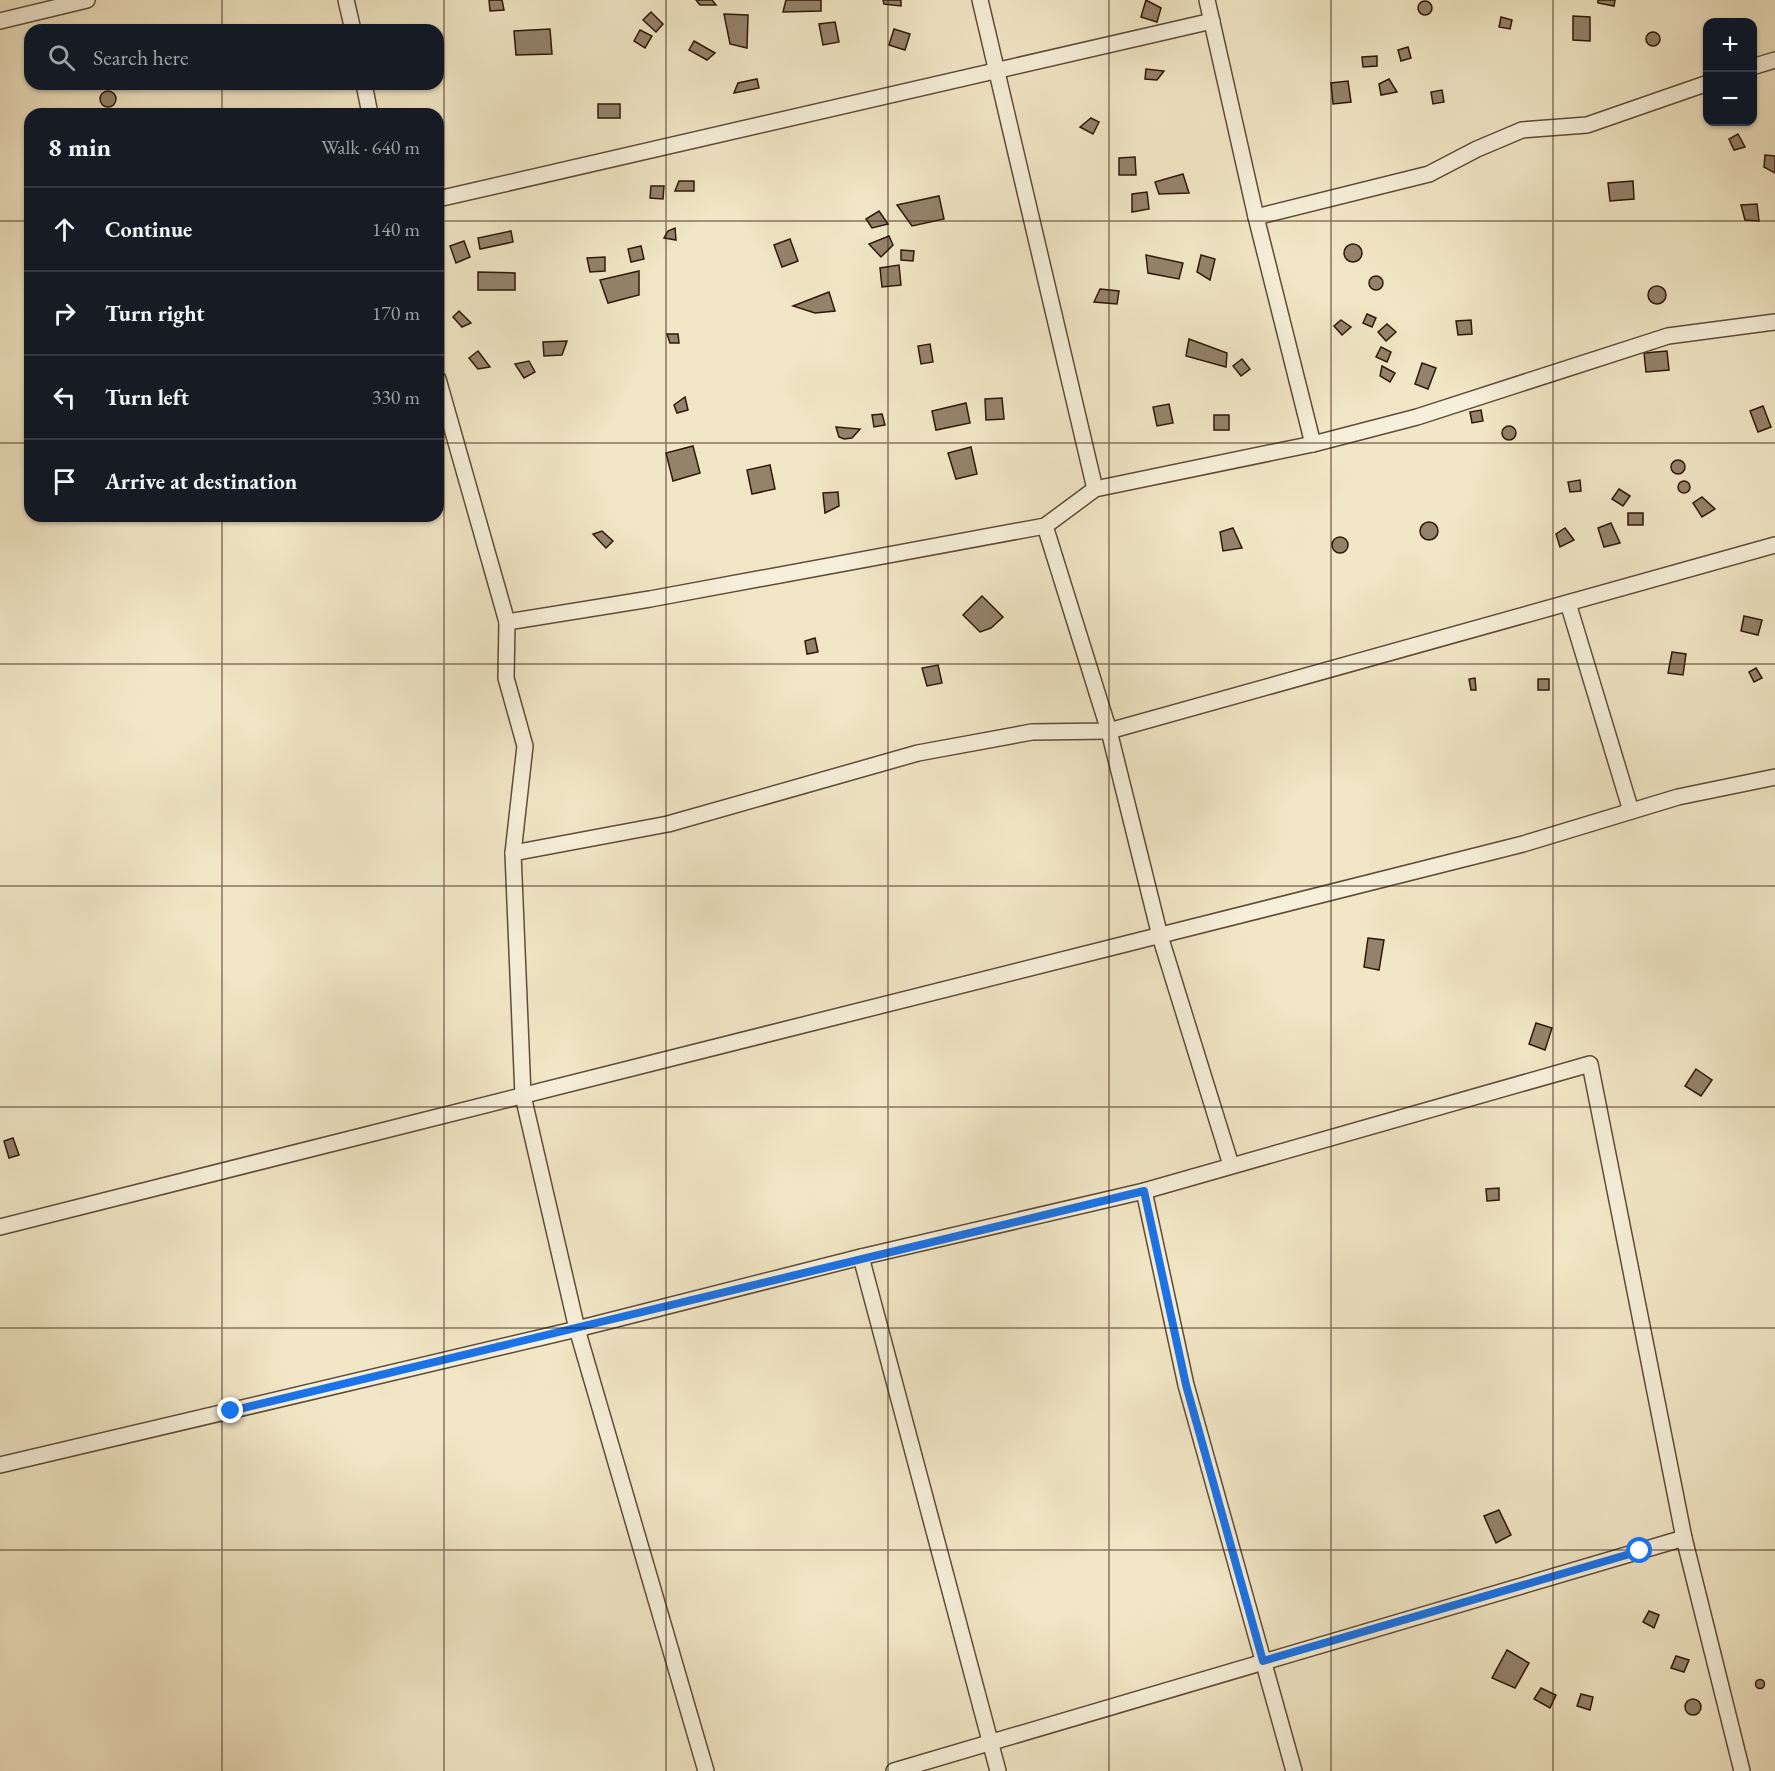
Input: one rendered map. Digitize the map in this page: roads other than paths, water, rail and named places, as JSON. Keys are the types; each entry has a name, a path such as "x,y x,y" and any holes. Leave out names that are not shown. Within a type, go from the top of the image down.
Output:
{"street":[{"path":"0,21 87,0"},
{"path":"346,0 352,24"},
{"path":"980,0 1095,489"},
{"path":"1207,0 1256,217 1313,444"},
{"path":"444,198 997,73 1212,21"},
{"path":"1757,66 1775,60"},
{"path":"1256,217 1429,174 1477,149 1522,130 1587,125 1703,84"},
{"path":"365,90 369,108"},
{"path":"507,622 650,599 1046,526 1095,489 1313,444 1417,417 1668,336 1775,322"},
{"path":"444,400 507,622 506,678 525,747 513,853 523,1096 577,1329 706,1771"},
{"path":"1046,526 1109,731 1160,936 1231,1165"},
{"path":"513,853 668,824 918,753 1032,732 1109,731 1775,545"},
{"path":"1568,603 1631,812"},
{"path":"0,1227 1524,844 1678,797 1775,777"},
{"path":"0,1465 577,1329 861,1257 1144,1191 1590,1064 1684,1538 1742,1771"},
{"path":"1144,1191 1186,1385 1294,1771"},
{"path":"861,1257 998,1771"},
{"path":"894,1771 1684,1538"}]}
